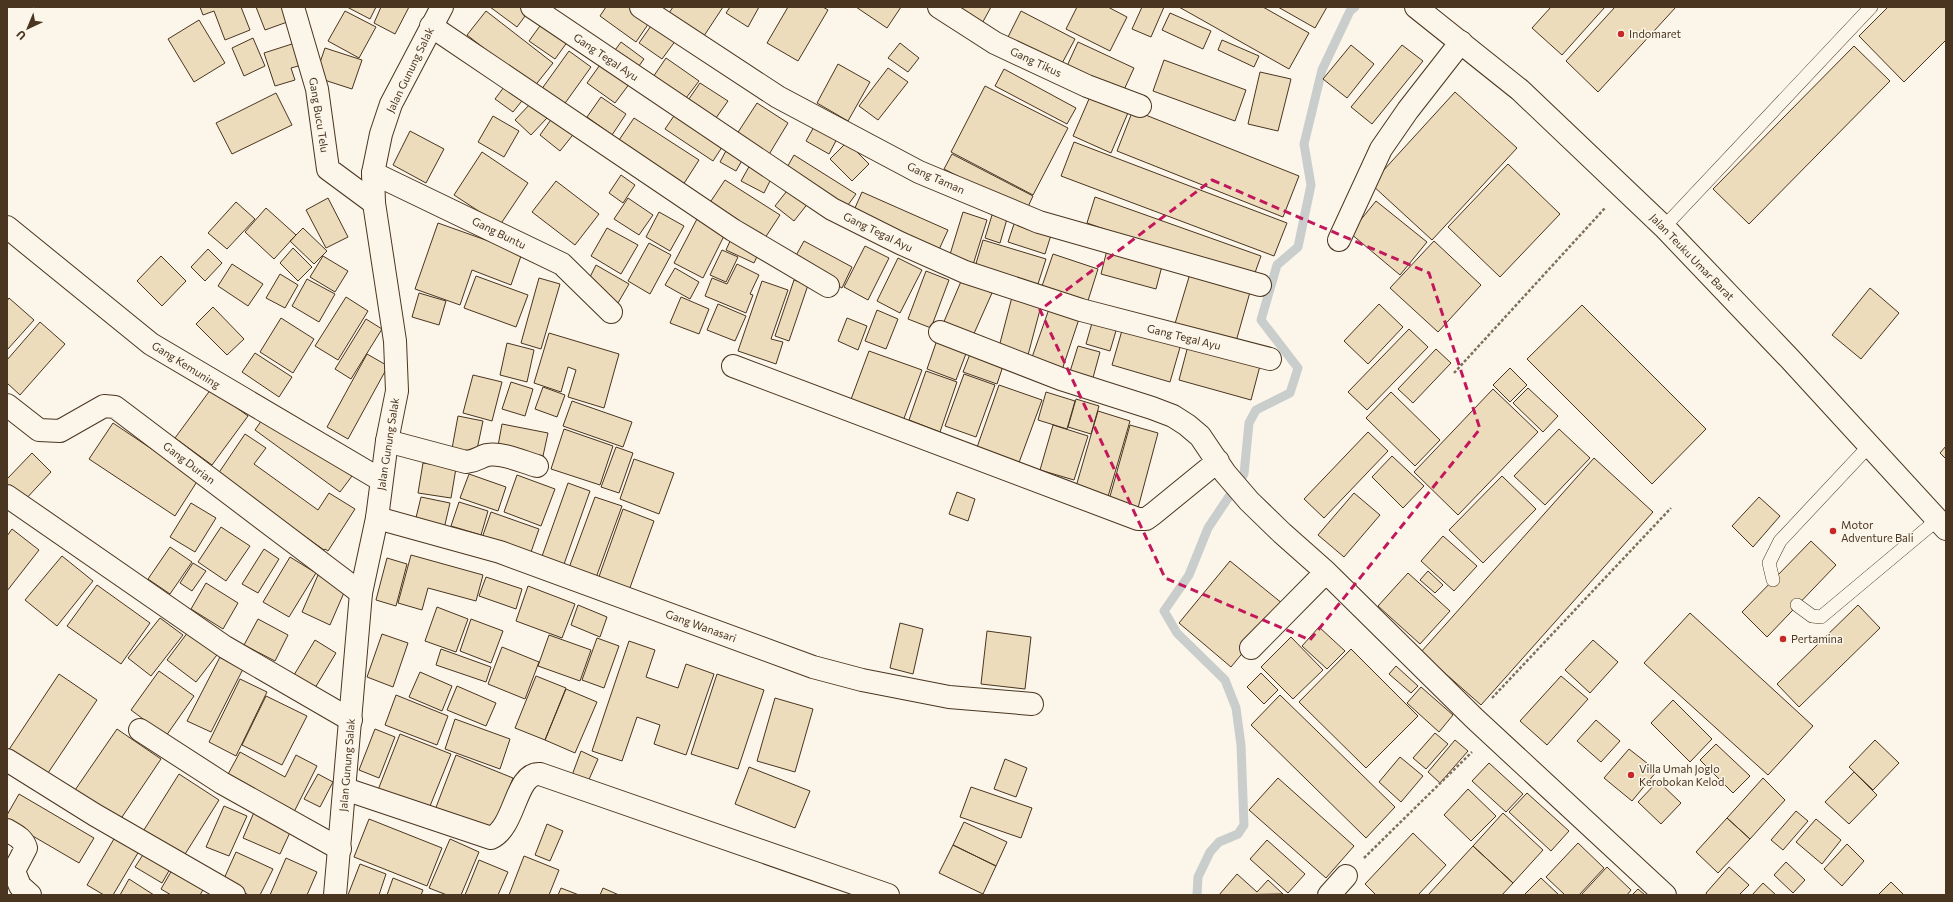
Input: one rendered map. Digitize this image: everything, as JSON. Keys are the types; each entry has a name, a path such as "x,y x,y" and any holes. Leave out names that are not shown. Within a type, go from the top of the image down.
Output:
{"street":[{"name":"Gang Bucu Telu","path":"293,7 317,89 328,169 374,203"},
{"name":"Jalan Gunung Salak","path":"336,895 346,789 361,593 377,518 381,480 397,391 395,341 374,203 373,173 391,104 442,7"},
{"name":"Gang Tegal Ayu","path":"532,7 832,209 900,243 965,272 1081,310 1270,359"},
{"name":"Gang Taman","path":"641,7 778,97 919,172 1039,222 1260,285"},
{"name":"Gang Tikus","path":"939,7 995,43 1087,86 1140,106"},
{"name":"Jalan Teuku Umar Barat","path":"1425,9 1461,42 1520,90 1664,227 1790,359 1868,446 1942,524"},
{"path":"431,26 733,230 828,286"},
{"path":"1339,240 1381,149 1408,110 1461,42"},
{"name":"Gang Buntu","path":"373,173 562,264 612,312"},
{"name":"Gang Kemuning","path":"7,227 151,344 381,480"},
{"path":"940,332 1061,379 1173,416 1200,436 1249,501 1326,572 1474,718 1665,895"},
{"path":"733,366 1138,519 1146,518 1153,514 1222,467"},
{"name":"Gang Durian","path":"7,405 39,430 60,431 104,406 115,407 361,593"},
{"path":"388,441 466,462 477,461 487,455 501,456 537,466"},
{"path":"7,496 225,647 351,720"},
{"name":"Gang Wanasari","path":"377,518 500,552 813,667 862,680 949,697 1032,704"},
{"path":"1251,648 1326,572"},
{"path":"140,730 222,783 340,849"},
{"path":"7,760 96,815 234,895"},
{"path":"346,789 491,838 505,827 525,781 532,775 540,774 888,895"},
{"path":"7,830 21,839 25,844 26,848 14,871 20,886 30,895"}],"lane":[{"path":"1664,227 1871,7"},
{"path":"1773,580 1768,564 1780,541 1868,446"},
{"path":"1798,605 1812,616 1821,617 1942,524"}],"path":[{"path":"1454,373 1623,189"},
{"path":"1474,718 1671,508"},
{"path":"1341,888 1491,734"}],"highlighted area":[{"path":"1212,180 1429,273 1480,429 1310,640 1165,578 1040,310"}],"building":[{"path":"200,7 241,7 250,30 225,40 214,11 203,15"},
{"path":"256,7 284,7 290,21 265,30"},
{"path":"347,7 376,7 370,19"},
{"path":"381,7 409,7 395,34 374,23"},
{"path":"490,7 521,7 528,12 517,27"},
{"path":"606,7 638,7 653,17 636,42 600,16"},
{"path":"673,7 723,7 700,42 665,19"},
{"path":"730,7 759,7 748,27 726,13"},
{"path":"788,7 823,7 828,10 798,61 767,43"},
{"path":"856,7 901,7 887,28"},
{"path":"943,7 991,7 979,29"},
{"path":"1077,7 1108,7 1127,17 1110,51 1066,29"},
{"path":"1142,7 1164,7 1151,37 1132,29"},
{"path":"1179,7 1263,7 1309,33 1289,69"},
{"path":"1278,7 1327,7 1315,28"},
{"path":"1551,7 1605,7 1562,55 1532,28"},
{"name":"Indomaret","path":"1615,7 1676,7 1598,92 1566,61"},
{"path":"1888,7 1946,7 1946,40 1904,82 1859,36"},
{"path":"345,11 376,27 359,58 328,41"},
{"path":"486,11 553,63 534,87 467,35"},
{"path":"1021,11 1075,39 1059,69 1006,41"},
{"path":"1170,13 1211,31 1203,49 1162,30"},
{"path":"199,20 225,63 194,82 168,39"},
{"path":"542,23 568,41 555,59 529,41"},
{"path":"653,23 676,40 662,59 639,43"},
{"path":"253,38 265,66 244,76 232,48"},
{"path":"1222,40 1259,56 1254,67 1218,50"},
{"path":"621,42 644,59 633,74 610,57"},
{"path":"1078,42 1134,68 1123,92 1067,66"},
{"path":"295,43 302,65 291,68 295,80 275,86 264,53"},
{"path":"900,43 919,58 908,72 888,58"},
{"path":"1351,45 1374,64 1347,98 1323,79"},
{"path":"1402,45 1423,61 1372,124 1351,107"},
{"path":"1854,46 1890,81 1749,224 1713,189"},
{"path":"325,48 362,60 352,89 315,77"},
{"path":"569,51 591,67 563,106 541,90"},
{"path":"666,58 699,81 683,102 651,80"},
{"path":"1164,60 1246,90 1235,121 1153,91"},
{"path":"602,62 630,83 615,103 587,83"},
{"path":"838,64 870,82 848,121 817,103"},
{"path":"888,68 908,82 878,120 859,106"},
{"path":"1004,69 1076,108 1067,124 995,86"},
{"path":"1260,72 1291,79 1278,131 1248,124"},
{"path":"507,83 525,97 513,112 495,99"},
{"path":"700,83 728,101 711,125 684,106"},
{"path":"985,86 1068,128 1033,195 951,152"},
{"path":"1092,92 1130,108 1111,153 1073,136"},
{"path":"1455,92 1517,148 1432,240 1371,184"},
{"path":"276,93 292,125 232,154 216,123"},
{"path":"601,97 626,114 612,135 587,117"},
{"path":"531,103 547,118 531,135 515,120"},
{"path":"757,103 788,123 765,161 733,140"},
{"path":"678,110 726,141 713,161 665,129"},
{"path":"1133,110 1299,176 1283,217 1117,151"},
{"path":"555,114 576,131 560,151 540,135"},
{"path":"493,116 519,131 504,157 478,142"},
{"path":"634,118 699,160 683,185 617,143"},
{"path":"815,125 838,137 829,154 806,141"},
{"path":"410,131 444,149 426,183 393,165"},
{"path":"847,142 869,164 852,181 830,159"},
{"path":"1074,142 1287,223 1274,256 1061,176"},
{"path":"728,147 744,157 736,171 720,162"},
{"path":"482,152 528,183 500,225 454,195"},
{"path":"952,154 1033,196 1026,211 944,169"},
{"path":"794,155 856,194 845,209 785,171"},
{"path":"751,163 773,175 764,193 741,181"},
{"path":"1508,164 1560,214 1500,277 1448,227"},
{"path":"621,175 635,185 623,203 609,193"},
{"path":"725,180 780,215 763,241 707,207"},
{"path":"556,181 599,214 575,245 532,212"},
{"path":"790,187 809,202 794,221 775,206"},
{"path":"862,192 948,230 936,256 851,217"},
{"path":"1095,197 1261,256 1252,281 1087,223"},
{"path":"328,198 348,237 326,248 306,210"},
{"path":"628,198 653,215 639,235 614,219"},
{"path":"1376,201 1427,242 1400,275 1350,233"},
{"path":"236,202 255,219 227,249 208,233"},
{"path":"266,208 296,235 274,259 245,232"},
{"path":"659,212 684,226 670,251 646,237"},
{"path":"963,212 987,220 972,268 948,261"},
{"path":"992,215 1007,219 1000,243 985,238"},
{"path":"697,219 725,234 703,278 674,263"},
{"path":"1015,221 1052,232 1045,254 1008,242"},
{"path":"438,223 522,253 511,285 472,270 460,305 415,289"},
{"path":"303,228 327,251 314,264 290,241"},
{"path":"607,228 638,245 621,274 591,256"},
{"path":"731,239 759,252 754,263 726,250"},
{"path":"983,240 1046,259 1037,287 975,267"},
{"path":"804,241 852,267 842,288 793,261"},
{"path":"1434,241 1481,285 1438,332 1390,288"},
{"path":"649,243 671,255 650,294 628,281"},
{"path":"865,246 889,258 868,300 844,287"},
{"path":"293,248 312,267 298,281 280,263"},
{"path":"208,249 222,263 205,281 191,267"},
{"path":"722,250 738,257 726,282 710,275"},
{"path":"1107,250 1162,266 1156,289 1101,274"},
{"path":"1053,254 1098,269 1086,307 1040,292"},
{"path":"161,256 186,281 162,306 137,281"},
{"path":"323,256 348,271 335,292 310,277"},
{"path":"898,258 922,270 900,313 877,301"},
{"path":"232,264 263,284 248,306 218,286"},
{"path":"737,264 759,275 750,294 753,295 746,313 705,296 712,278 727,284"},
{"path":"596,265 629,284 618,303 586,285"},
{"path":"1192,267 1252,285 1235,345 1174,327"},
{"path":"675,268 699,282 690,299 665,285"},
{"path":"926,271 949,280 931,328 908,319"},
{"path":"280,274 298,285 285,308 266,298"},
{"path":"476,276 528,295 516,327 464,308"},
{"path":"539,278 560,284 541,349 521,343"},
{"path":"307,279 335,294 319,322 292,306"},
{"path":"962,279 992,293 972,338 943,324"},
{"path":"794,280 808,285 789,341 775,336"},
{"path":"762,281 788,290 771,339 783,342 776,364 738,351"},
{"path":"1870,288 1899,313 1861,359 1832,335"},
{"path":"419,293 446,301 439,325 412,317"},
{"path":"346,297 368,311 338,360 315,346"},
{"path":"681,297 709,309 699,334 670,323"},
{"path":"1012,297 1041,306 1028,355 999,347"},
{"path":"9,298 34,320 7,350 7,301"},
{"path":"718,304 746,316 735,341 707,330"},
{"path":"1379,304 1403,327 1368,364 1344,341"},
{"path":"1582,305 1706,429 1652,484 1527,359"},
{"path":"213,307 244,339 227,355 196,324"},
{"path":"1049,309 1079,319 1061,373 1030,363"},
{"path":"877,310 898,319 886,349 865,341"},
{"path":"1094,316 1118,324 1110,351 1086,344"},
{"path":"281,318 314,339 293,373 260,352"},
{"path":"847,318 867,326 858,350 838,341"},
{"path":"366,319 382,329 351,379 335,369"},
{"path":"40,322 65,344 20,395 7,383 7,360"},
{"path":"1123,327 1181,344 1170,382 1112,365"},
{"path":"1409,329 1428,347 1367,410 1348,392"},
{"path":"549,333 619,354 604,408 568,397 576,370 568,367 561,392 534,383"},
{"path":"937,340 967,351 956,380 927,369"},
{"path":"1189,342 1261,362 1251,400 1179,380"},
{"path":"507,343 534,350 527,382 500,375"},
{"path":"1078,346 1100,352 1091,385 1068,378"},
{"path":"1436,349 1451,363 1413,403 1398,389"},
{"path":"869,351 922,370 903,421 850,402"},
{"path":"255,353 292,377 279,397 242,372"},
{"path":"367,354 388,366 348,439 327,427"},
{"path":"970,354 1003,366 997,384 963,372"},
{"path":"1510,368 1527,385 1510,402 1493,385"},
{"path":"926,371 957,382 940,432 909,420"},
{"path":"964,374 995,385 976,437 945,426"},
{"path":"473,375 502,382 492,421 463,413"},
{"path":"511,382 533,389 525,416 502,409"},
{"path":"999,385 1042,400 1017,468 975,453"},
{"path":"543,387 565,395 557,417 535,409"},
{"path":"1528,388 1558,416 1543,432 1513,403"},
{"path":"211,389 248,416 212,465 175,438"},
{"path":"1493,389 1538,432 1458,515 1414,472"},
{"path":"1046,392 1075,401 1067,429 1038,420"},
{"path":"1391,392 1440,440 1415,466 1366,418"},
{"path":"1076,399 1099,406 1091,434 1068,427"},
{"path":"572,401 632,422 623,447 563,426"},
{"path":"1098,411 1130,421 1107,500 1075,490"},
{"path":"266,414 352,476 340,492 255,430"},
{"path":"458,416 483,421 475,459 451,454"},
{"path":"113,423 198,480 175,516 89,459"},
{"path":"502,424 548,433 543,456 498,446"},
{"path":"1053,425 1088,436 1074,480 1040,470"},
{"path":"1130,425 1158,433 1138,508 1109,500"},
{"path":"564,429 613,446 600,485 551,469"},
{"path":"1559,429 1590,458 1545,505 1514,476"},
{"path":"1368,432 1388,451 1324,518 1304,499"},
{"path":"245,434 266,448 254,464 318,510 329,493 355,509 328,551 325,549 324,550 218,474"},
{"path":"1946,446 1946,459 1940,453"},
{"path":"616,447 633,453 619,493 601,487"},
{"path":"32,453 51,472 23,502 7,487 7,479"},
{"path":"1392,456 1424,486 1403,508 1372,477"},
{"path":"1594,458 1653,512 1481,705 1421,652"},
{"path":"634,459 674,473 659,514 620,499"},
{"path":"423,463 456,468 451,498 418,493"},
{"path":"469,474 506,487 498,511 460,498"},
{"path":"517,475 555,489 541,526 504,512"},
{"path":"1502,476 1536,509 1483,563 1449,530"},
{"path":"568,483 590,491 563,567 541,559"},
{"path":"957,492 975,499 968,521 949,514"},
{"path":"1354,493 1380,515 1344,557 1318,535"},
{"path":"421,497 450,503 443,533 414,526"},
{"path":"595,497 622,506 593,586 566,576"},
{"path":"1759,497 1780,516 1753,547 1732,526"},
{"path":"459,502 488,511 481,535 451,526"},
{"path":"191,503 216,518 195,552 170,537"},
{"path":"623,509 654,521 627,596 596,585"},
{"path":"491,512 539,529 530,555 482,538"},
{"path":"221,527 250,546 226,581 198,562"},
{"path":"12,529 39,550 7,591 7,536"},
{"path":"1443,536 1477,566 1454,591 1421,561"},
{"path":"1811,541 1836,565 1767,637 1742,612"},
{"path":"170,547 192,562 170,594 148,579"},
{"path":"264,549 279,559 258,593 242,584"},
{"path":"411,555 483,575 476,601 428,588 422,610 398,603"},
{"path":"62,556 93,581 57,626 25,600"},
{"path":"290,557 316,573 289,617 263,602"},
{"path":"387,558 407,564 396,606 376,600"},
{"path":"1230,561 1283,604 1231,667 1179,623"},
{"path":"193,563 206,571 192,591 180,583"},
{"path":"1428,571 1443,585 1435,593 1420,580"},
{"path":"1408,573 1450,611 1420,644 1378,606"},
{"path":"318,575 346,588 330,625 302,612"},
{"path":"486,577 522,589 516,609 479,596"},
{"path":"206,583 238,603 223,629 191,609"},
{"path":"97,585 150,623 121,664 67,626"},
{"path":"528,586 575,604 562,638 516,621"},
{"path":"578,605 607,617 600,637 571,625"},
{"path":"1858,605 1880,628 1799,707 1777,684"},
{"path":"437,607 468,619 456,652 425,641"},
{"path":"1690,613 1813,726 1768,775 1644,663"},
{"path":"160,618 183,635 151,676 128,658"},
{"path":"258,619 288,635 275,661 244,645"},
{"path":"471,619 503,631 491,663 460,651"},
{"path":"900,623 923,629 913,674 890,668"},
{"path":"1319,627 1345,651 1327,669 1302,646"},
{"path":"191,628 220,651 196,682 167,660"},
{"path":"987,631 1031,637 1025,689 981,684"},
{"path":"382,634 408,643 393,687 367,677"},
{"path":"549,635 591,650 580,681 538,666"},
{"path":"1291,637 1323,670 1293,699 1261,667"},
{"path":"597,638 619,646 604,688 582,680"},
{"path":"315,640 336,653 315,688 294,675"},
{"path":"1593,640 1618,662 1590,693 1565,670"},
{"path":"629,641 655,650 646,677 678,688 686,664 714,674 686,755 654,744 660,725 637,717 622,761 592,751"},
{"path":"502,647 539,662 525,699 488,684"},
{"path":"441,649 491,667 486,682 436,665"},
{"path":"1351,649 1418,716 1366,768 1299,702"},
{"path":"220,657 243,669 211,732 187,721"},
{"path":"1396,666 1418,686 1411,693 1389,674"},
{"path":"159,671 194,696 166,736 131,710"},
{"path":"420,672 452,686 442,711 409,697"},
{"path":"1261,673 1278,690 1264,704 1247,687"},
{"path":"59,674 97,700 46,776 8,751"},
{"path":"717,674 764,690 738,769 691,754"},
{"path":"536,676 566,688 545,740 515,728"},
{"path":"1561,676 1588,699 1547,745 1520,721"},
{"path":"240,679 267,692 236,756 209,742"},
{"path":"457,686 496,703 486,726 447,710"},
{"path":"1421,687 1453,715 1439,732 1407,703"},
{"path":"566,689 597,702 575,753 545,740"},
{"path":"396,695 448,716 437,745 385,725"},
{"path":"1280,695 1395,807 1366,838 1251,725"},
{"path":"266,696 307,716 282,765 242,745"},
{"path":"775,698 813,709 795,772 757,761"},
{"path":"1673,700 1712,739 1690,762 1651,723"},
{"path":"455,719 510,739 500,769 445,749"},
{"path":"1596,720 1620,741 1601,762 1577,741"},
{"path":"117,729 161,759 118,823 73,793"},
{"path":"375,729 395,737 379,778 359,770"},
{"path":"1435,733 1448,744 1426,769 1413,758"},
{"path":"400,734 451,754 426,816 376,795"},
{"path":"1455,740 1468,751 1440,783 1428,772"},
{"path":"1875,740 1899,763 1873,790 1849,767"},
{"path":"1716,744 1750,776 1733,793 1700,760"},
{"name":"Villa Umah Joglo Kerobokan Kelod","path":"1629,749 1657,771 1632,801 1604,778"},
{"path":"581,751 598,759 587,784 571,778"},
{"path":"240,752 285,777 296,755 317,766 293,814 226,778"},
{"path":"456,755 513,778 492,833 435,810"},
{"path":"1400,757 1423,776 1401,802 1379,782"},
{"path":"1005,759 1027,768 1016,797 994,789"},
{"path":"1489,763 1523,794 1506,812 1472,781"},
{"path":"749,767 810,791 795,828 735,804"},
{"path":"1854,772 1877,795 1849,824 1825,802"},
{"path":"179,774 219,800 182,859 142,833"},
{"path":"318,774 333,782 320,807 304,799"},
{"path":"1278,778 1354,846 1326,878 1249,810"},
{"path":"1763,778 1785,800 1750,839 1727,818"},
{"path":"1658,781 1681,803 1661,824 1638,802"},
{"path":"971,787 1032,808 1021,838 960,817"},
{"path":"1468,789 1496,816 1471,841 1444,815"},
{"path":"1527,793 1569,831 1551,851 1509,812"},
{"path":"19,794 94,838 79,863 7,821 7,815"},
{"path":"224,806 247,816 229,856 206,847"},
{"path":"255,810 293,826 280,854 243,838"},
{"path":"1796,811 1808,821 1783,850 1771,840"},
{"path":"1503,813 1543,850 1513,883 1473,846"},
{"path":"1727,818 1750,839 1718,873 1696,852"},
{"path":"369,819 442,848 427,886 354,857"},
{"path":"1816,819 1841,840 1822,864 1796,842"},
{"path":"964,822 1007,842 996,866 953,845"},
{"path":"547,824 563,831 550,861 535,855"},
{"path":"118,832 142,846 113,895 104,895 87,885"},
{"path":"1413,833 1446,865 1418,895 1376,895 1365,884"},
{"path":"450,839 479,852 461,895 447,895 429,888"},
{"path":"1267,840 1305,874 1288,893 1250,859"},
{"path":"1578,843 1604,868 1579,895 1565,895 1546,877"},
{"path":"1847,844 1864,861 1842,886 1824,869"},
{"path":"953,845 996,866 983,894 939,873"},
{"path":"1473,846 1513,883 1502,895 1428,895"},
{"path":"148,847 174,862 162,883 135,867"},
{"path":"236,852 273,869 260,895 249,895 222,883"},
{"path":"524,856 559,870 549,895 509,895"},
{"path":"286,858 317,872 307,895 270,895"},
{"path":"479,860 508,872 498,895 465,895"},
{"path":"1786,862 1805,880 1793,893 1774,875"},
{"path":"176,863 208,881 200,895 171,895 161,889"},
{"path":"360,864 386,874 379,895 348,895"},
{"path":"1607,867 1631,890 1627,895 1581,895"},
{"path":"1729,867 1749,885 1739,895 1707,895 1706,893"},
{"path":"1237,874 1257,892 1268,880 1283,894 1219,895"},
{"path":"393,878 423,890 421,895 387,895"},
{"path":"1541,878 1559,895 1524,895"},
{"path":"129,879 154,895 120,895"},
{"path":"1891,882 1904,895 1878,895"},
{"path":"1763,883 1776,895 1752,895"},
{"path":"561,888 579,895 558,895"},
{"path":"603,888 619,895 600,895"},
{"path":"1638,889 1645,895 1632,895"}],"waterway":[{"path":"1197,895 1198,877 1210,852 1219,842 1238,834 1244,825 1241,745 1236,708 1225,680 1177,633 1164,611 1189,575 1208,528 1244,474 1249,423 1256,410 1290,393 1298,368 1261,320 1277,265 1298,247 1311,185 1304,144 1322,70 1350,11 1355,7"}],"place":[{"name":"Indomaret","path":"1621,34"},
{"name":"Motor Adventure Bali","path":"1833,531"},
{"name":"Pertamina","path":"1783,639"},
{"name":"Villa Umah Joglo Kerobokan Kelod","path":"1631,775"}]}
